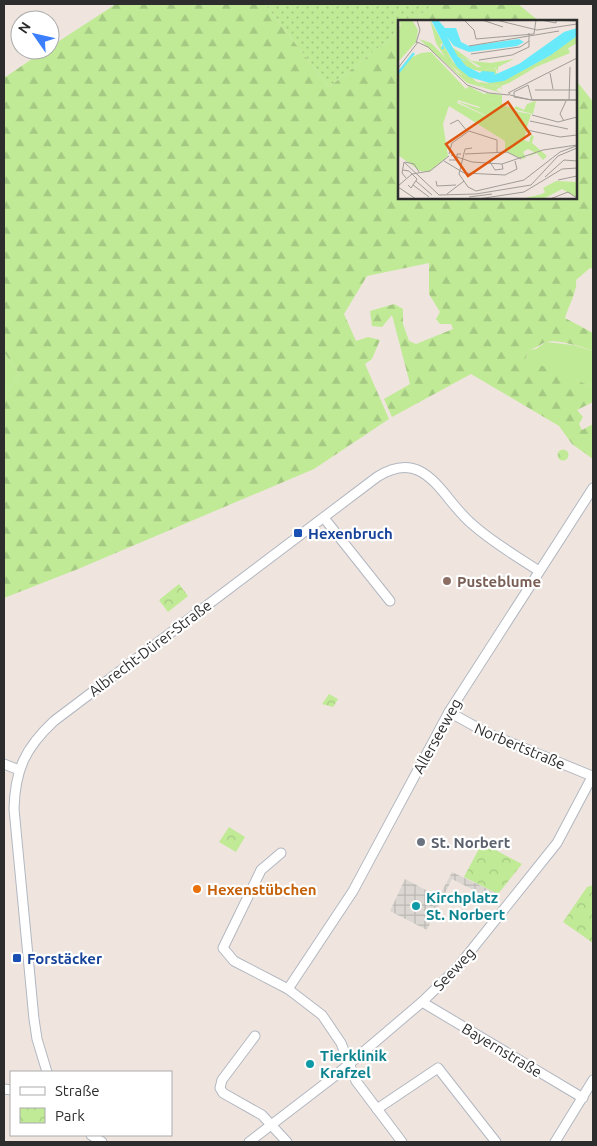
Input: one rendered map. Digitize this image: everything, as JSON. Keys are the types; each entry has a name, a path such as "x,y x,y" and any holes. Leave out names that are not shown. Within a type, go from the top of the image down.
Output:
{"street":[{"name":"Albrecht-Dürer-Straße","path":"47,1071 34,1019 14,809 15,785 19,770 37,738 54,721 388,470 400,468 414,469 429,476 439,485 470,523 539,571"},
{"name":"Allerseeweg","path":"288,989 353,891 449,712 593,488"},
{"path":"324,518 390,601"},
{"name":"Norbertstraße","path":"449,712 488,733 593,775"},
{"path":"4,764 19,770"},
{"name":"Seeweg","path":"249,1142 335,1076 422,1002 457,968 549,855 566,829 593,775"},
{"path":"281,853 261,870 228,933 223,948 234,960 288,989 322,1015 341,1043 356,1081 402,1142"},
{"name":"Bayernstraße","path":"422,1002 583,1098"},
{"path":"255,1036 222,1080 220,1088 223,1093 262,1115 287,1142"},
{"path":"377,1109 438,1068 496,1142"},
{"path":"555,1142 593,1080"}],"green space":[{"path":"116,4 265,4 329,87 398,32 398,199 577,199 577,81 593,102 593,269 590,268 576,280 574,294 565,318 593,333 593,351 551,341 528,350 526,359 593,387 593,402 577,410 583,417 579,424 582,430 593,424 593,459 572,444 559,426 471,374 392,417 384,399 410,384 392,315 382,327 372,326 370,311 394,304 403,309 403,324 409,341 416,344 453,329 451,324 440,324 436,319 440,312 429,294 429,263 367,276 344,314 356,341 368,337 380,340 372,359 365,364 389,419 314,469 78,569 4,598 4,395 20,375 4,352 4,78 30,60 60,60 60,40"},
{"path":"265,4 434,4 413,20 398,20 398,32 329,87"},
{"path":"434,4 518,4 538,20 413,20"},
{"path":"546,342 573,345 593,351 593,387 526,360 528,350 536,349"},
{"path":"4,352 20,375 4,395"},
{"path":"563,449 569,455 563,461 557,455"},
{"path":"179,584 188,596 168,612 159,600"},
{"path":"329,694 338,699 333,707 322,704"},
{"path":"229,827 245,837 236,852 219,842"},
{"path":"482,843 522,864 498,894 464,877"},
{"path":"593,885 593,943 563,922 587,887"}],"shaded area":[{"name":"Kirchplatz St. Norbert","path":"452,872 498,894 493,900 452,879 427,930 390,911 405,879 439,897"}],"place":[{"name":"Hexenbruch","path":"298,533"},
{"name":"Pusteblume","path":"447,581"},
{"name":"St. Norbert","path":"421,842"},
{"name":"Hexenstübchen","path":"197,889"},
{"name":"Kirchplatz St. Norbert","path":"416,906"},
{"name":"Forstäcker","path":"17,958"},
{"name":"Tierklinik Krafzel","path":"310,1064"}]}
